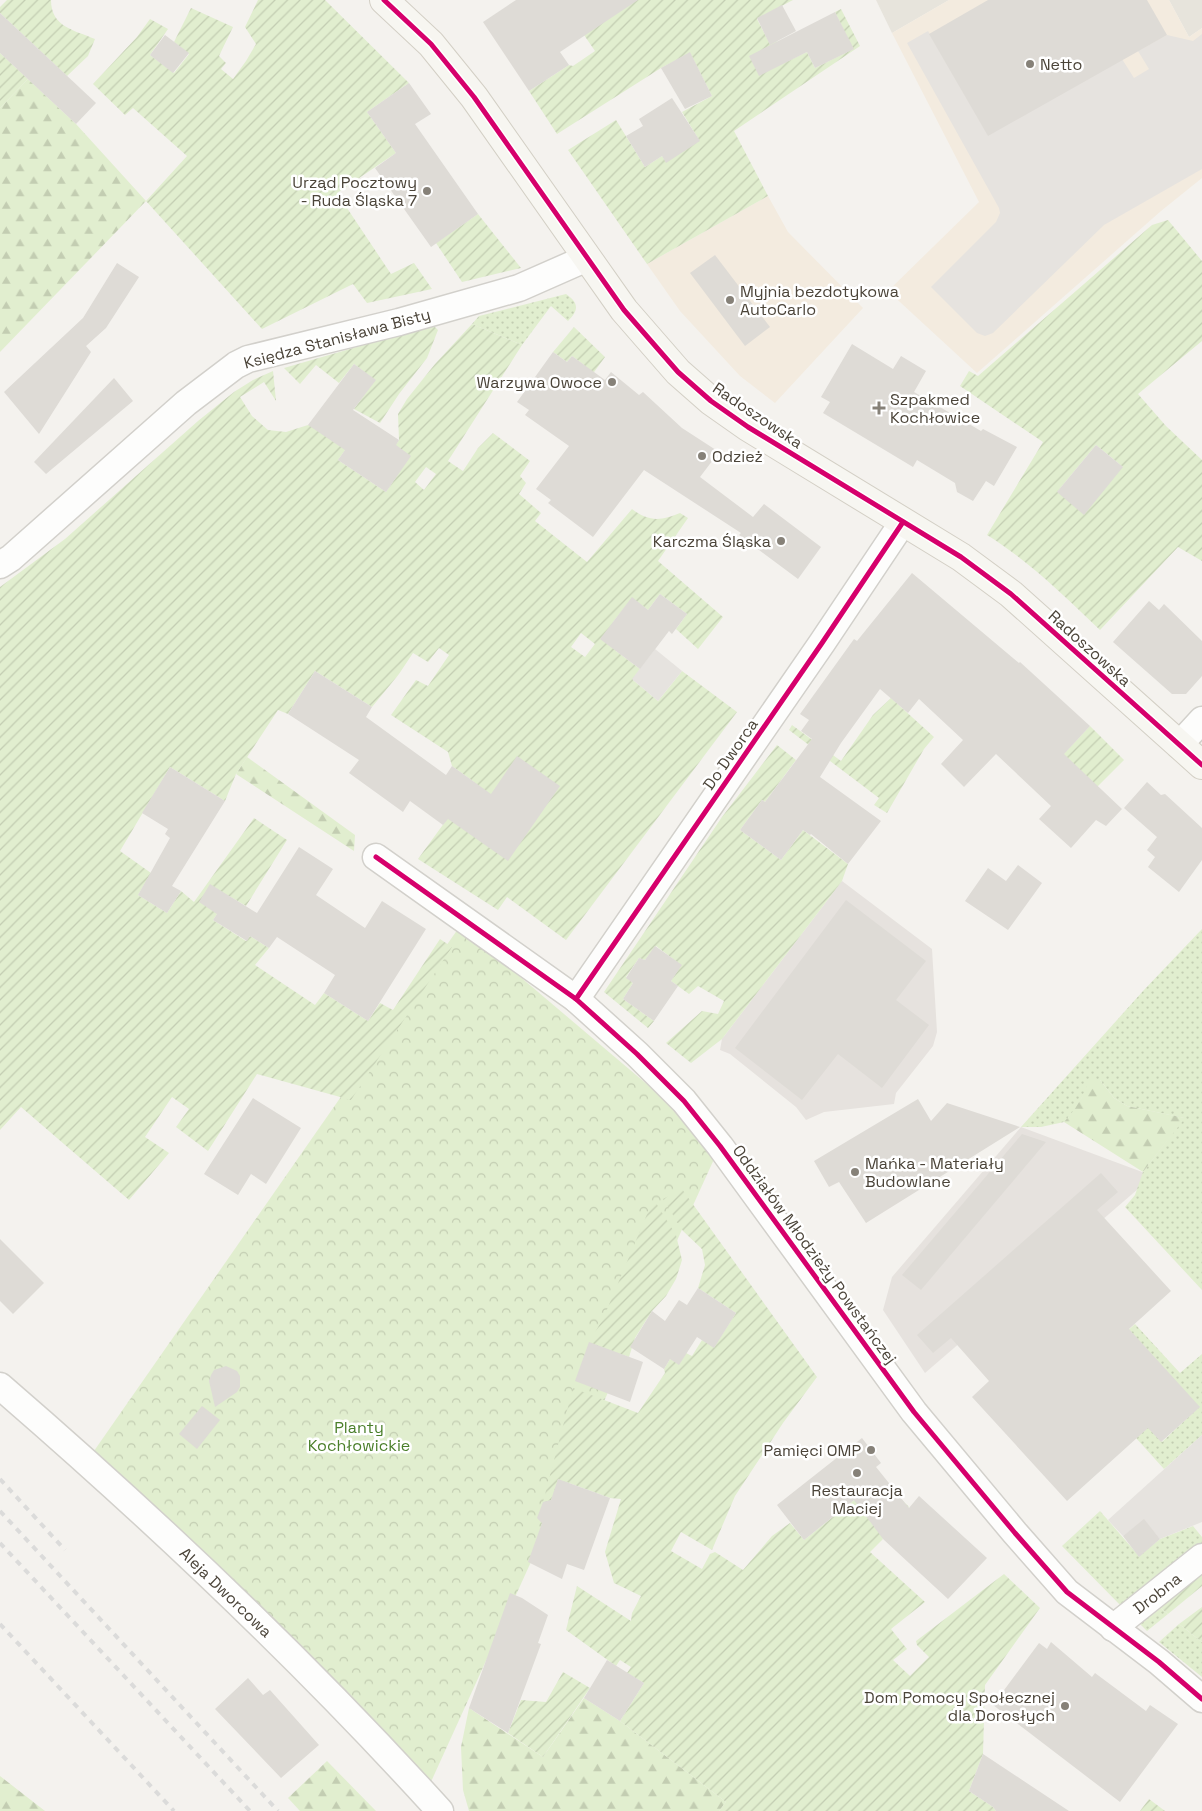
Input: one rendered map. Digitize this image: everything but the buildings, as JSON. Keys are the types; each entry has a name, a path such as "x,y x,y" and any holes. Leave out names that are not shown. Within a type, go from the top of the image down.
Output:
{"street":[{"name":"Radoszowska","path":"384,0 431,44 474,97 624,310 678,372 705,395 770,441 961,558 1011,594 1202,765"},
{"name":"Księdza Stanisława Bisty","path":"0,565 11,558 186,403 242,362 399,322 519,288 587,258"},
{"name":"Do Dworca","path":"576,999 817,651 903,522"},
{"path":"1179,745 1202,720"},
{"name":"Oddziałów Młodzieży Powstańczej","path":"376,857 576,999 637,1054 684,1101 720,1146 914,1412 1067,1592 1159,1662 1202,1699"},
{"name":"Aleja Dworcowa","path":"0,1386 87,1461 203,1568 324,1688 440,1811"},
{"name":"Drobna","path":"1113,1628 1202,1557"}],"shaded area":[{"path":"876,0 949,0 892,33"},
{"path":"949,0 1169,0 1189,37 1202,28 1202,178 1161,211 977,373 888,291 979,202 892,33"},
{"path":"1169,0 1202,0 1202,28 1189,37"},
{"path":"928,31 988,135 1122,59 1134,78 1149,69 1138,51 1167,35 1193,41 1202,34 1202,169 1104,225 993,333 985,336 977,333 931,287 996,222 1000,213 999,208 907,43"},
{"path":"768,196 788,232 863,308 775,403 740,376 680,311 647,264"},
{"path":"655,649 682,671 658,701 632,679"},
{"path":"842,881 932,949 937,1032 933,1046 896,1093 894,1104 824,1112 806,1120 796,1107 730,1054 720,1050 722,1039"},
{"path":"1021,1127 1153,1176 925,1373 883,1310 892,1277"},
{"path":"1202,1435 1202,1522 1160,1539 1144,1520 1123,1536 1108,1520"}],"green space":[{"path":"7,0 51,0 52,9 59,22 72,30 95,39 88,56 67,76 0,13 0,7"},
{"path":"258,0 325,0 409,83 367,112 396,153 337,193 391,274 414,263 432,289 367,303 353,284 262,329 146,201 187,156 133,108 125,115 93,84 137,37 150,19 168,29 150,55 174,73 189,54 174,42 191,8 233,27 219,56 226,63 221,69 233,79 256,44 245,27"},
{"path":"610,0 793,0 757,19 770,44 777,41 788,61 807,52 815,68 853,49 835,12 841,9 860,46 734,131 768,196 647,264 568,150 616,120 645,167 662,156 666,162 699,140 682,112 712,96 690,53 661,68 557,134 529,91 569,65 573,66 595,51 584,35"},
{"path":"0,53 28,79 0,108"},
{"path":"28,79 76,124 146,201 0,352 0,108"},
{"path":"478,214 521,268 462,282 436,243"},
{"path":"1168,220 1202,261 1202,341 1138,394 1166,426 1202,460 1202,561 1178,547 1100,630 1032,568 987,535 1043,442 960,386 969,371 978,376 1152,225","holes":["1096,445 1123,467 1057,492"]},
{"path":"566,294 573,300 576,307 572,317 568,321 551,306 522,345 472,324 479,316"},
{"path":"472,324 522,345 448,461 463,471 478,448 493,433 530,461 520,476 526,483 519,494 541,513 535,521 587,562 632,509 644,516 655,519 667,518 680,513 688,518 658,561 723,617 698,649 676,629 687,614 660,594 648,610 632,598 613,622 628,634 616,651 640,669 633,680 658,701 682,671 737,712 566,940 507,897 498,910 418,859 474,782 452,766 448,752 391,715 416,680 428,686 449,655 439,648 428,662 413,653 399,674 372,707 315,671 288,714 278,710 236,774 225,801 170,767 120,851 151,873 138,895 167,913 181,891 194,902 254,818 287,840 246,906 229,896 213,920 246,941 250,936 269,948 255,965 315,1005 324,993 368,1021 380,1003 393,1010 440,939 452,947 351,1100 257,1074 208,1151 176,1127 189,1109 172,1097 145,1137 169,1153 129,1200 21,1107 0,1130 0,587 65,539 198,421 234,392 253,380 273,371 276,401 264,382 240,397 252,416 268,430 286,432 308,425 355,436 338,460 386,492 408,459 393,449 399,440 398,414 407,399 435,364","holes":["426,467 436,474 424,490 415,482","581,633 595,644 585,657 571,647"]},
{"path":"433,325 438,330 427,358 399,394 380,423 354,409 375,380 354,364 339,383 316,365 300,384 284,368"},
{"path":"574,327 605,357 589,379 580,372 584,365 572,356 567,362 553,352"},
{"path":"891,698 934,737 924,749 887,813 874,805 879,798 789,730 792,725 841,761 873,715"},
{"path":"1090,726 1124,760 1080,804 1053,765"},
{"path":"777,745 796,760 765,802 762,800 740,830 781,860 803,830 848,864 842,881 722,1039 691,1063 666,1043 702,1011 718,1014 724,1001 698,986 689,994 671,981 681,965 656,946 645,960 639,958 626,977 633,983 623,999 654,1021 648,1028 604,992 722,817"},
{"path":"247,757 355,835 354,851 236,774"},
{"name":"Planty Kochłowickie","path":"460,926 720,1146 425,1795 87,1461"},
{"path":"1202,929 1202,1290 1125,1207 1135,1195 1143,1172 1184,1118 1127,1106 1114,1098 1100,1080 1085,1092 1075,1110 1064,1122 1041,1127 1021,1127 1143,991"},
{"path":"1089,1079 1100,1080 1114,1098 1127,1106 1185,1118 1143,1172 1064,1122 1079,1102"},
{"path":"682,1189 817,1377 783,1423 735,1496 712,1550 681,1532 671,1551 702,1569 710,1554 715,1552 743,1570 772,1536 790,1523 804,1540 854,1500 901,1499 909,1507 870,1552 925,1602 891,1629 907,1649 893,1660 910,1676 929,1657 917,1645 916,1641 1004,1574 1040,1608 985,1685 983,1754 969,1791 996,1811 719,1811 726,1802 620,1721 644,1683 627,1673 631,1667 620,1660 616,1666 566,1630 577,1586 631,1621 632,1613 641,1596 614,1583 605,1552 621,1499 610,1498 558,1479 551,1500 543,1502 573,1388 638,1413 665,1373 664,1369 670,1359 679,1364 686,1353 692,1356 702,1340 714,1347 736,1313 698,1288 705,1265 702,1249 683,1231 663,1199"},
{"path":"656,1203 676,1235 682,1260 676,1279 666,1296 652,1311 635,1338 629,1357 589,1342 603,1319 650,1207"},
{"path":"1135,1324 1180,1373 1202,1354 1202,1435 1164,1469 1136,1438 1148,1427 1162,1442 1199,1407 1092,1363"},
{"path":"1100,1511 1139,1556 1160,1539 1193,1526 1202,1537 1202,1548 1124,1609 1062,1546"},
{"path":"1202,1569 1202,1586 1168,1614 1157,1605"},
{"path":"1158,1606 1168,1614 1147,1631 1135,1619"},
{"path":"1202,1607 1202,1642 1179,1624"},
{"path":"1179,1624 1202,1642 1202,1677 1159,1642"},
{"path":"563,1672 590,1688 543,1757 508,1733 521,1700 546,1702"},
{"path":"584,1698 620,1721 726,1802 719,1811 469,1811 463,1790 461,1747 469,1708 543,1757"},
{"path":"327,1761 376,1811 300,1811 288,1798"},
{"path":"0,1776 45,1811 0,1811"},
{"path":"1149,1799 1165,1811 1140,1811"}],"railway":[{"path":"0,1479 65,1550"},
{"path":"0,1511 278,1811"},
{"path":"0,1543 250,1811"},
{"path":"0,1624 174,1811"}],"cycle path":[{"path":"384,0 431,44 474,97 624,310 678,372 711,401 748,427 961,557 1011,594 1202,765"},
{"path":"576,999 822,643 903,522"},
{"path":"376,857 576,999 637,1054 684,1101 720,1146 914,1412 1015,1533 1067,1592 1159,1662 1202,1699"}],"place":[{"name":"Netto","path":"1030,64"},
{"name":"Urząd Pocztowy - Ruda Śląska 7","path":"427,191"},
{"name":"Myjnia bezdotykowa AutoCarlo","path":"730,300"},
{"name":"Warzywa Owoce","path":"612,382"},
{"name":"Szpakmed Kochłowice","path":"879,408"},
{"name":"Odzież","path":"702,456"},
{"name":"Karczma Śląska","path":"781,541"},
{"name":"Mańka - Materiały Budowlane","path":"855,1172"},
{"name":"Pamięci OMP","path":"871,1450"},
{"name":"Restauracja Maciej","path":"857,1473"},
{"name":"Dom Pomocy Społecznej dla Dorosłych","path":"1065,1706"}]}
